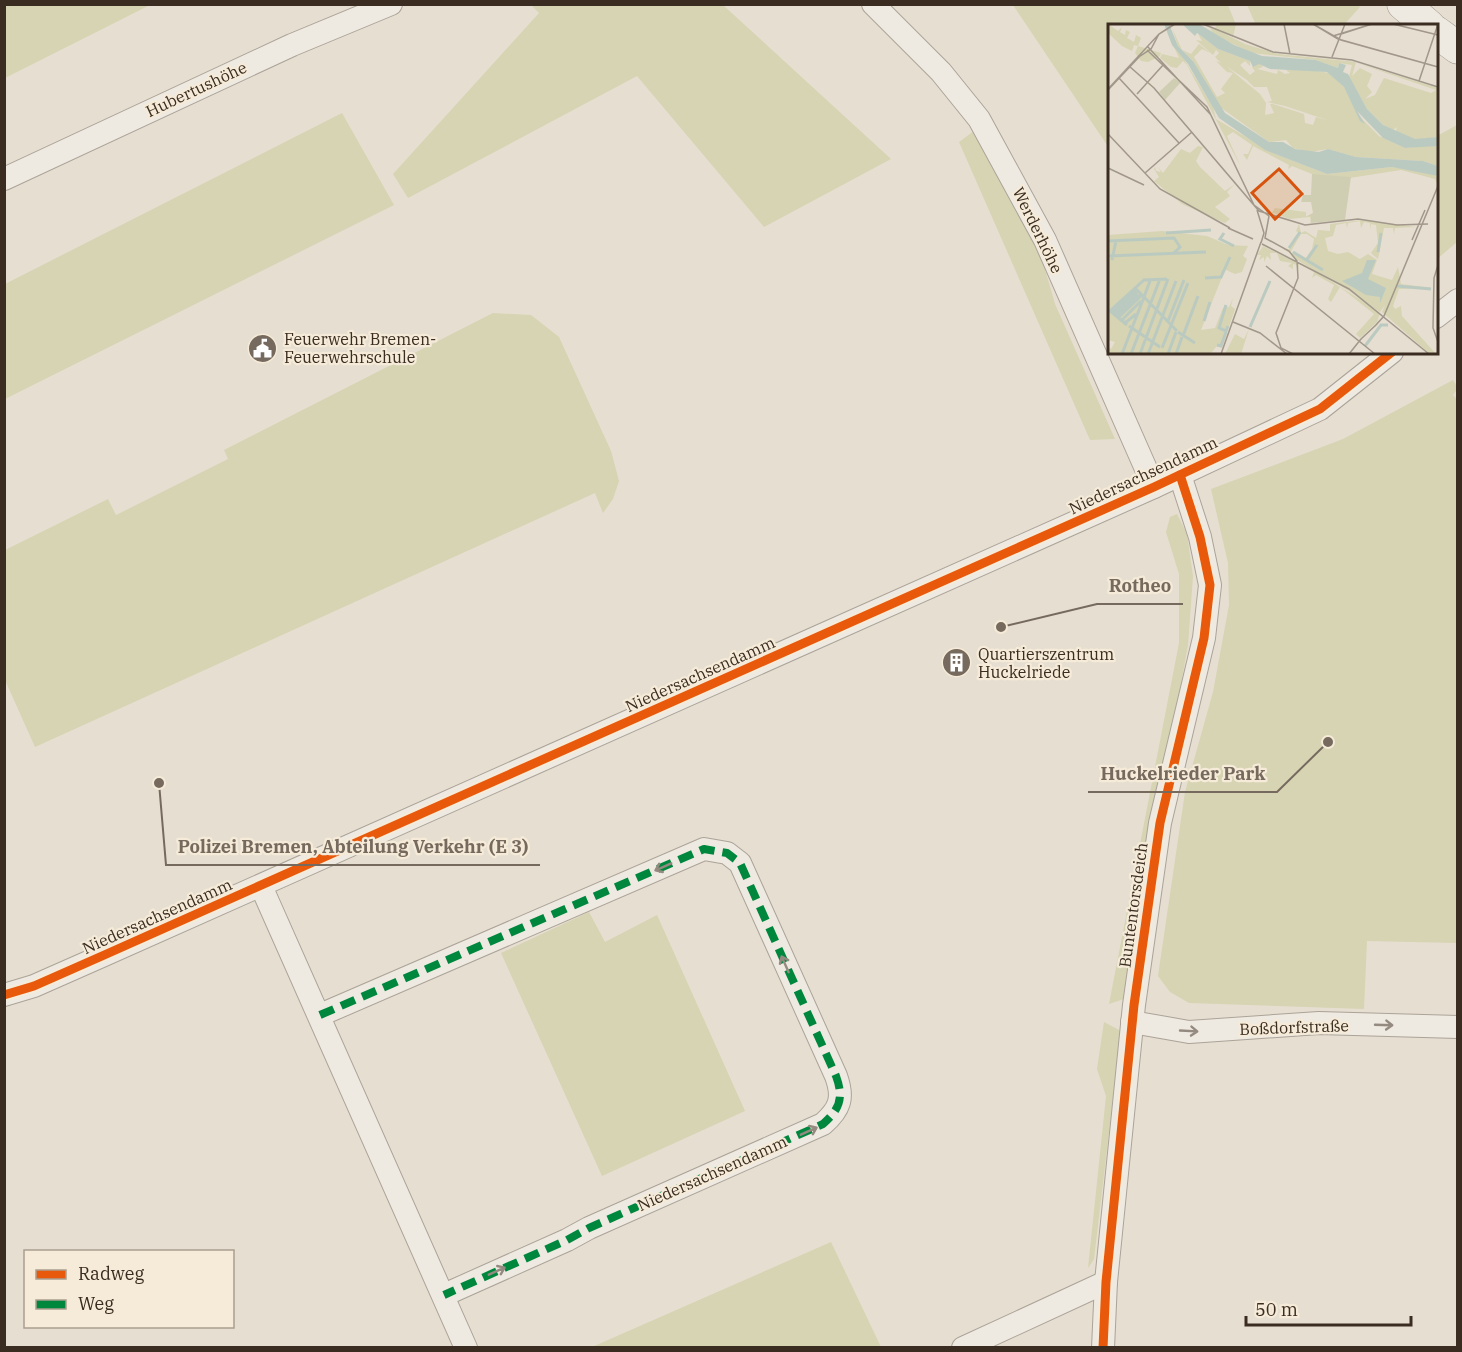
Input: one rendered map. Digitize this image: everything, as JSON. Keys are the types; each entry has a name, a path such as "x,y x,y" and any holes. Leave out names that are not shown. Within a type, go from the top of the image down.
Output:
{"street":[{"name":"Hubertushöhe","path":"4,179 282,50 391,4"},
{"name":"Werderhöhe","path":"873,4 941,72 979,118 1045,240 1154,487"},
{"path":"1403,4 1427,24"},
{"path":"1438,33 1458,48"},
{"path":"1438,316 1458,300"},
{"name":"Niedersachsendamm","path":"4,995 34,986 261,886 1180,475 1320,409 1389,354"},
{"name":"Buntentorsdeich","path":"1103,1347 1106,1282 1132,1022 1160,823 1204,638 1210,585 1200,537 1180,475"},
{"name":"Niedersachsendamm","path":"320,1015 704,849 728,853 740,862 833,1068 842,1100 836,1113 824,1124 588,1228 567,1240 444,1295"},
{"path":"261,886 466,1347"},
{"name":"Boßdorfstraße","path":"1132,1022 1189,1032 1319,1023 1458,1027"},
{"path":"963,1347 1106,1282"}],"shaded area":[{"path":"5,4 150,4 150,5 5,78"},
{"path":"1357,4 1360,7 1345,24 1256,24 1247,5"},
{"path":"531,5 723,5 891,159 764,227 637,76 408,198 393,174 539,13"},
{"path":"1013,5 1228,5 1236,24 1108,24 1108,147"},
{"path":"342,113 394,205 5,399 5,284"},
{"path":"1457,125 1457,242 1438,258 1438,135"},
{"path":"974,131 1006,185 1042,259 1055,304 1115,439 1090,440 959,142"},
{"path":"493,313 531,315 559,337 611,451 619,481 613,499 603,513 595,493 35,747 5,680 5,550 108,499 116,515 228,459 224,450"},
{"path":"1453,380 1458,388 1453,395 1458,400 1457,943 1367,941 1364,1009 1189,1003 1170,992 1158,976 1185,792 1213,692 1229,605 1228,563 1211,489 1343,439"},
{"path":"1177,514 1187,534 1193,576 1188,645 1124,999 1109,1004 1179,643 1179,574 1166,532 1170,517"},
{"path":"589,912 605,942 657,915 745,1111 602,1176 501,953"},
{"path":"1104,1022 1121,1031 1094,1259 1088,1268 1106,1096 1097,1069"},
{"path":"831,1242 881,1347 592,1347"}],"marked path":[{"path":"320,1015 704,849 727,853 740,863 836,1076 840,1091 839,1103 823,1124 444,1295"}],"cycle path":[{"path":"4,995 34,986 102,956 1154,487 1320,409 1389,354"},
{"path":"1103,1348 1106,1282 1134,1005 1160,823 1204,638 1210,585 1200,537 1180,475"}],"place":[{"name":"Feuerwehr Bremen- Feuerwehrschule","path":"263,348"},
{"name":"Rotheo","path":"1001,627"},
{"name":"Quartierszentrum Huckelriede","path":"957,663"},
{"name":"Huckelrieder Park","path":"1328,742"},
{"name":"Polizei Bremen, Abteilung Verkehr (E 3)","path":"159,783"}]}
